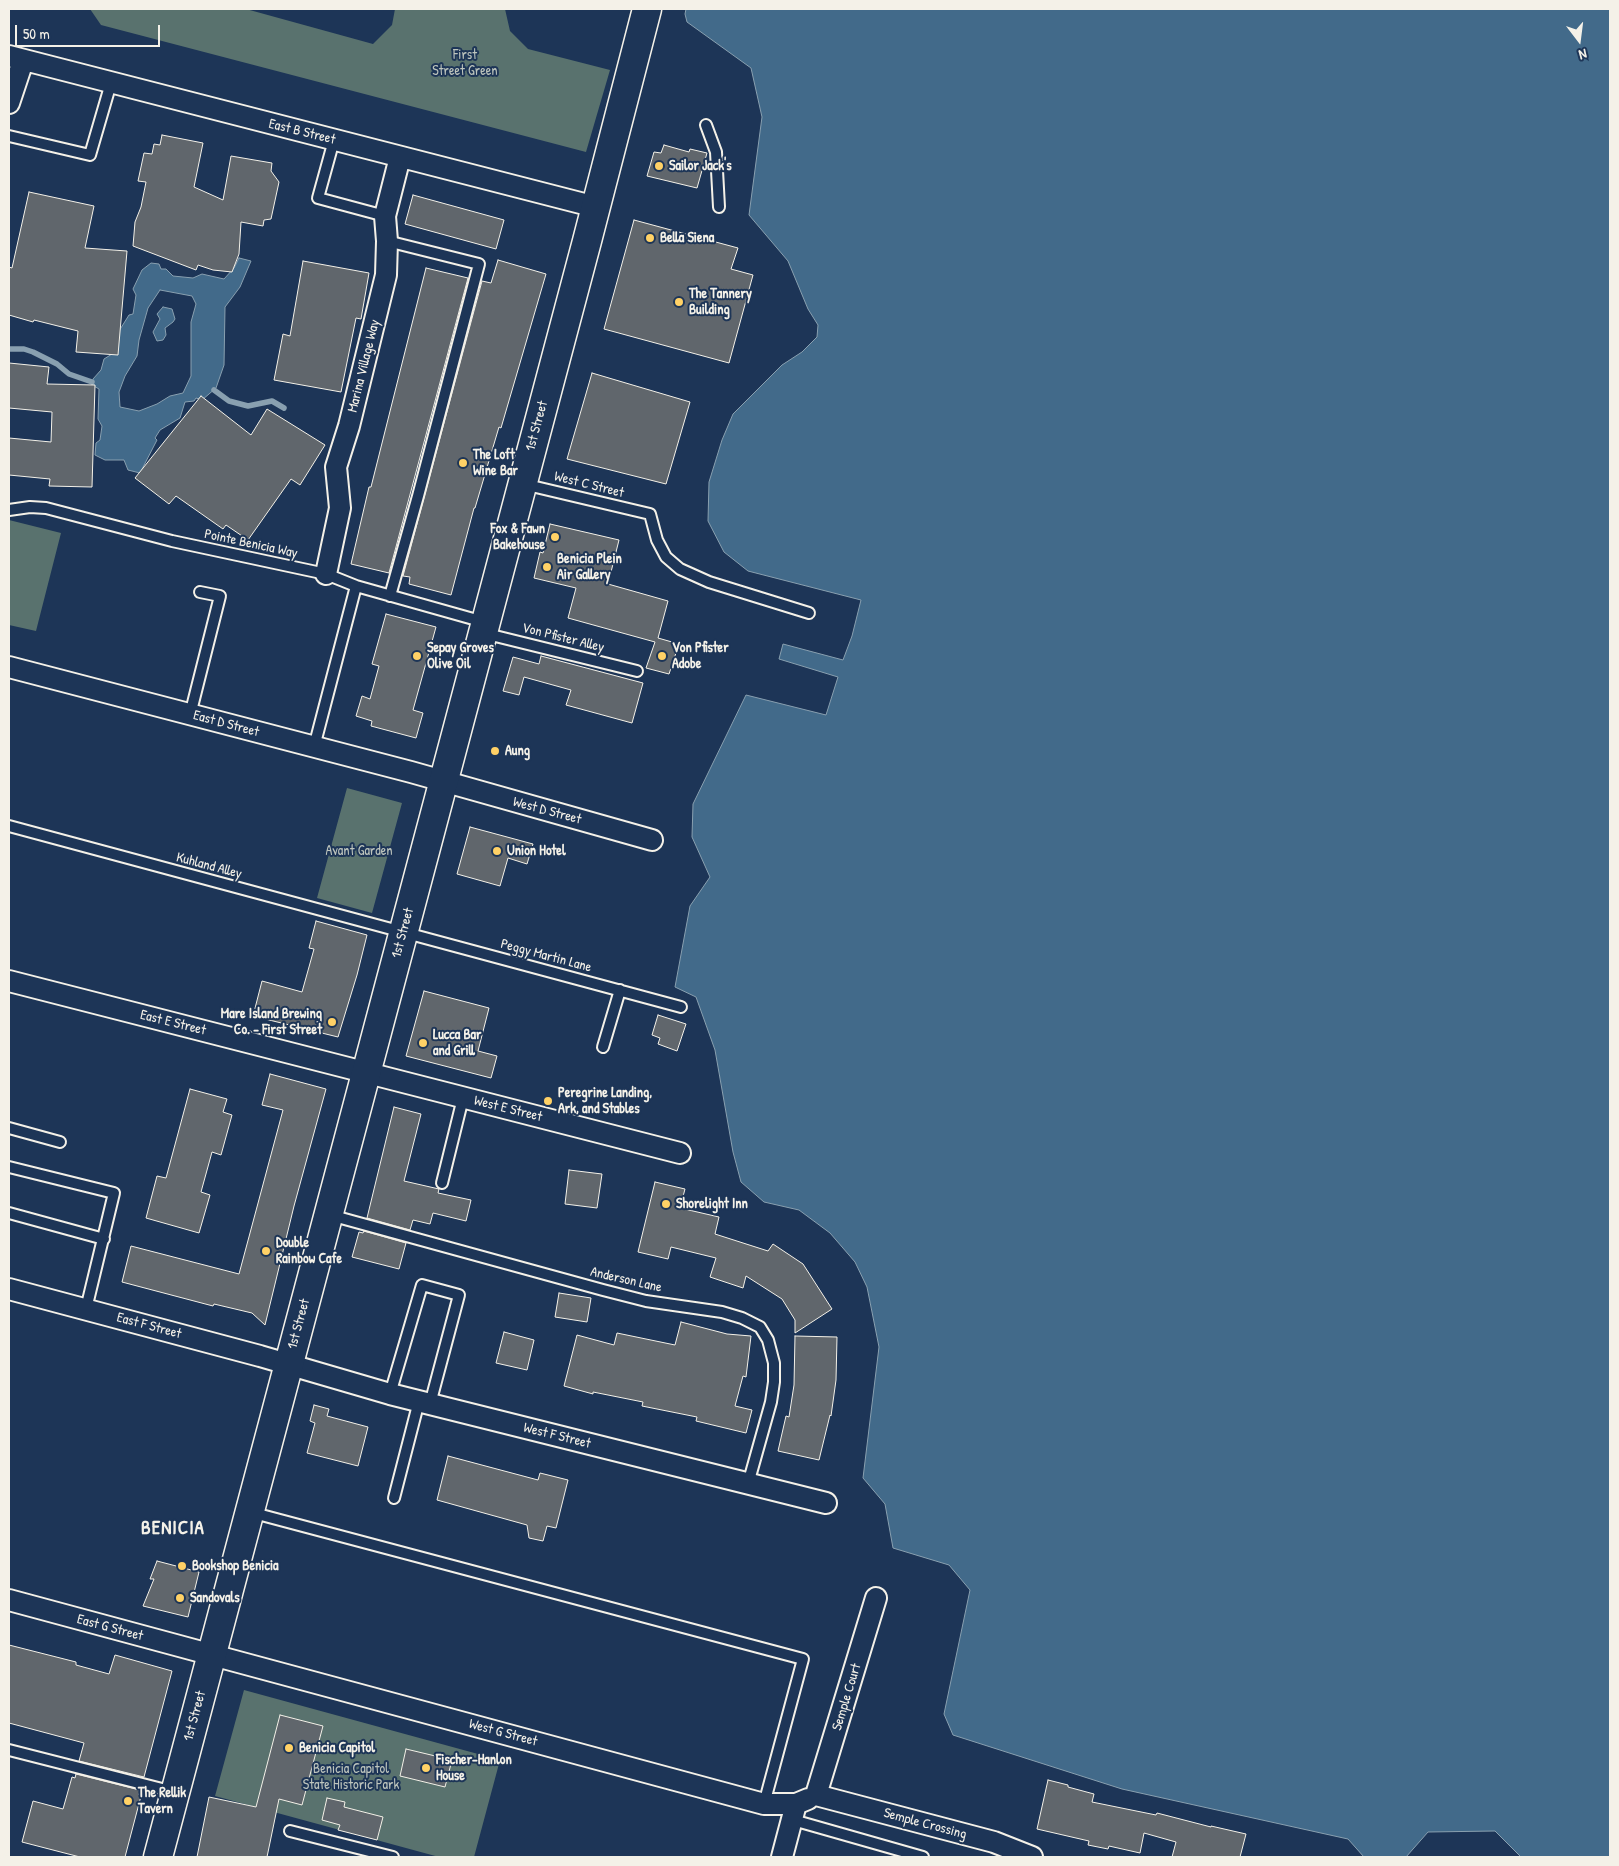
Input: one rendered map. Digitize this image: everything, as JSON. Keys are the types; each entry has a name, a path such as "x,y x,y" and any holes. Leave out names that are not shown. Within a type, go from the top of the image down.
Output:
{"main road":[{"name":"1st Street","path":"158,1857 647,9"}],"street":[{"name":"East B Street","path":"16,58 596,207"},
{"path":"9,103 16,58"},
{"name":"Marina Village Way","path":"326,574 340,508 336,467 349,426 386,275 387,241 385,216 400,157"},
{"name":"East D Street","path":"9,667 443,781"},
{"name":"West D Street","path":"443,781 652,840"},
{"name":"East E Street","path":"9,981 366,1073"},
{"name":"West E Street","path":"366,1073 680,1153"},
{"name":"East F Street","path":"9,1289 288,1365"},
{"name":"West F Street","path":"288,1365 425,1403 826,1503"},
{"name":"Semple Court","path":"816,1795 876,1598"},
{"name":"East G Street","path":"9,1600 211,1655"},
{"name":"West G Street","path":"211,1655 794,1812"},
{"path":"782,1857 794,1812 816,1795"},
{"name":"Semple Crossing","path":"816,1795 994,1842 1032,1857"}],"lane":[{"path":"9,136 90,155 111,83"},
{"path":"706,125 716,152 719,207"},
{"path":"334,140 318,198 385,216"},
{"path":"387,241 479,264 390,596"},
{"name":"West C Street","path":"522,484 650,514 657,540 666,557 680,569 709,582 809,612"},
{"name":"Pointe Benicia Way","path":"9,510 30,507 46,508 172,541 326,574 356,586 484,627"},
{"path":"314,747 356,586"},
{"path":"190,715 220,596 200,592"},
{"name":"Von Pfister Alley","path":"484,627 637,671"},
{"name":"Kuhland Alley","path":"9,826 403,932"},
{"name":"Peggy Martin Lane","path":"403,932 681,1007"},
{"path":"603,1046 620,990"},
{"path":"442,1183 464,1098"},
{"path":"9,1128 60,1142"},
{"path":"9,1167 114,1192 86,1310"},
{"path":"9,1213 104,1239"},
{"name":"Anderson Lane","path":"328,1214 646,1301 722,1312 742,1318 760,1327 768,1340 772,1356 774,1382 771,1402 748,1484"},
{"path":"390,1394 422,1285 459,1295 394,1498"},
{"path":"249,1512 803,1659 764,1804"},
{"path":"9,1750 175,1792"},
{"path":"794,1812 923,1857"},
{"path":"290,1832 393,1857"}],"green space":[{"name":"First Street Green","path":"90,9 246,9 373,44 392,25 395,9 505,9 510,31 528,49 610,70 586,152 101,25"},
{"path":"9,520 61,533 36,631 9,625"},
{"name":"Avant Garden","path":"347,788 402,803 372,913 317,898"},
{"name":"Benicia Capitol State Historic Park","path":"244,1690 500,1760 474,1857 439,1857 215,1796"}],"water":[{"path":"686,9 1610,9 1610,1857 1521,1857 1495,1831 1428,1832 1406,1857 1364,1857 1348,1839 1122,1789 953,1735 944,1714 970,1590 949,1565 893,1548 885,1504 863,1478 879,1347 867,1287 855,1262 830,1233 799,1210 764,1202 741,1182 733,1152 715,1050 696,997 675,987 690,906 710,877 692,837 693,804 746,695 826,715 838,677 779,659 783,644 843,660 852,636 861,600 748,571 724,552 708,521 709,482 722,440 733,414 782,365 802,352 817,337 818,325 808,309 788,261 749,215 762,117 751,68 687,22"},
{"path":"239,258 251,261 240,287 225,307 224,365 216,388 202,400 196,398 194,401 185,402 180,418 160,430 140,473 128,470 124,460 105,460 95,455 96,443 100,440 102,426 98,419 99,389 92,385 93,379 101,370 104,359 112,354 114,339 129,315 133,314 136,295 133,289 142,270 151,263 159,264 161,269 166,269 173,276 193,278 202,274 224,279 234,268","holes":["160,290 192,296 196,304 191,322 191,376 183,393 170,396 157,404 139,411 120,407 119,392 125,376 137,356 139,340 148,308"]},
{"path":"163,307 172,309 175,319 165,328 166,335 163,340 157,341 153,332 160,319 157,314"}],"building":[{"path":"162,135 203,143 194,187 223,200 231,156 272,163 271,171 279,182 271,219 264,220 263,226 241,222 239,254 232,272 213,270 198,265 196,270 133,246 135,222 141,207 146,182 138,181 144,153 152,154 154,144 160,145"},
{"path":"664,145 689,152 690,149 707,153 697,188 647,176 654,152 661,153"},
{"path":"29,192 94,206 85,248 127,251 118,355 76,352 78,331 9,315 9,267 12,268"},
{"path":"413,195 504,220 496,249 405,224"},
{"name":"The Tannery Building","path":"634,220 738,248 731,269 753,275 729,363 604,329"},
{"path":"498,260 546,274 501,428 499,427 474,508 451,595 409,584 410,577 403,576 482,281 491,283"},
{"path":"303,261 369,273 361,319 356,318 341,392 274,380 283,334 290,336"},
{"path":"426,268 468,278 389,573 351,564"},
{"path":"9,363 49,367 47,384 95,385 92,487 49,486 50,479 9,475 9,438 51,442 52,412 9,408"},
{"path":"592,373 690,402 666,484 567,459"},
{"path":"201,396 251,435 267,409 325,445 300,485 291,479 248,540 226,525 223,529 176,496 169,504 135,478"},
{"path":"550,524 619,540 608,584 668,601 658,638 679,644 669,674 646,668 655,642 568,618 576,588 534,578 540,552 543,553"},
{"path":"386,614 436,627 413,710 423,713 416,738 371,726 372,721 356,716 362,696 370,699 379,666 372,664"},
{"path":"541,656 643,683 632,723 566,705 571,690 524,677 519,695 503,691 513,657 539,664"},
{"name":"Union Hotel","path":"470,827 533,844 527,864 508,858 500,886 457,874"},
{"path":"316,921 367,935 338,1037 253,1016 262,981 302,992 314,949 309,948"},
{"path":"424,991 489,1008 478,1051 497,1056 491,1078 406,1056"},
{"path":"658,1015 686,1024 677,1051 658,1044 660,1038 652,1035"},
{"path":"270,1074 326,1089 294,1206 265,1325 252,1313 214,1304 213,1306 122,1282 131,1246 239,1274 283,1110 262,1105"},
{"path":"190,1089 227,1099 223,1112 232,1115 221,1155 212,1152 201,1192 210,1195 199,1233 146,1218 157,1176 166,1178"},
{"path":"394,1107 421,1114 404,1181 439,1189 438,1193 471,1200 466,1221 433,1213 430,1224 413,1220 410,1230 367,1218"},
{"path":"569,1170 602,1174 597,1208 565,1204"},
{"path":"655,1182 685,1189 680,1208 719,1217 715,1234 768,1251 773,1244 803,1264 832,1309 795,1333 795,1320 782,1299 746,1276 743,1288 710,1277 716,1258 671,1247 668,1259 638,1252"},
{"path":"364,1231 406,1243 399,1269 352,1257 359,1232 363,1233"},
{"path":"559,1293 591,1298 587,1322 555,1317"},
{"path":"681,1322 727,1334 751,1336 746,1377 743,1376 735,1406 752,1410 746,1433 696,1421 697,1417 642,1406 643,1402 593,1392 593,1394 564,1386 577,1335 614,1345 617,1333 675,1345"},
{"path":"504,1332 534,1340 527,1370 496,1363"},
{"path":"795,1336 837,1337 836,1380 831,1416 819,1460 778,1451 786,1416 789,1417 794,1385"},
{"path":"314,1405 329,1409 327,1416 368,1427 358,1466 307,1453 315,1423 310,1421"},
{"path":"448,1456 538,1480 540,1473 568,1480 556,1528 547,1526 543,1541 529,1538 527,1525 437,1500"},
{"path":"157,1561 199,1572 188,1617 143,1606 154,1579 150,1579"},
{"path":"9,1645 76,1662 76,1665 109,1674 115,1655 172,1671 144,1777 79,1761 84,1743 9,1723"},
{"path":"280,1715 323,1726 302,1805 279,1799 267,1857 197,1857 209,1797 256,1807"},
{"name":"Fischer-Hanlon House","path":"406,1749 452,1760 445,1787 400,1776"},
{"path":"76,1774 140,1790 139,1795 141,1796 125,1857 80,1857 22,1842 33,1801 63,1809 72,1777 75,1778"},
{"path":"1048,1780 1094,1794 1092,1802 1156,1815 1157,1813 1246,1834 1240,1857 1172,1857 1176,1842 1144,1833 1140,1853 1109,1846 1108,1849 1088,1845 1089,1841 1037,1829"},
{"path":"327,1798 345,1802 344,1807 383,1817 377,1840 338,1830 340,1825 322,1820"}],"waterway":[{"path":"9,349 24,349 33,352 57,364 69,374 92,382"},
{"path":"214,390 229,401 248,406 272,401 284,408"}],"place":[{"name":"Sailor Jack's","path":"659,166"},
{"name":"Bella Siena","path":"650,238"},
{"name":"The Tannery Building","path":"679,302"},
{"name":"The Loft Wine Bar","path":"463,463"},
{"name":"Fox & Fawn Bakehouse","path":"555,537"},
{"name":"Benicia Plein Air Gallery","path":"547,567"},
{"name":"Sepay Groves Olive Oil","path":"417,656"},
{"name":"Von Pfister Adobe","path":"662,656"},
{"name":"Aung","path":"495,751"},
{"name":"Union Hotel","path":"497,851"},
{"name":"Mare Island Brewing Co. - First Street","path":"332,1022"},
{"name":"Lucca Bar and Grill","path":"423,1043"},
{"name":"Peregrine Landing, Ark, and Stables","path":"548,1101"},
{"name":"Shorelight Inn","path":"666,1204"},
{"name":"Double Rainbow Cafe","path":"266,1251"},
{"name":"Bookshop Benicia","path":"182,1566"},
{"name":"Sandovals","path":"180,1598"},
{"name":"Benicia Capitol","path":"289,1748"},
{"name":"Fischer-Hanlon House","path":"426,1768"},
{"name":"The Rellik Tavern","path":"128,1801"}],"district":[{"name":"BENICIA","path":"173,1529"}]}
